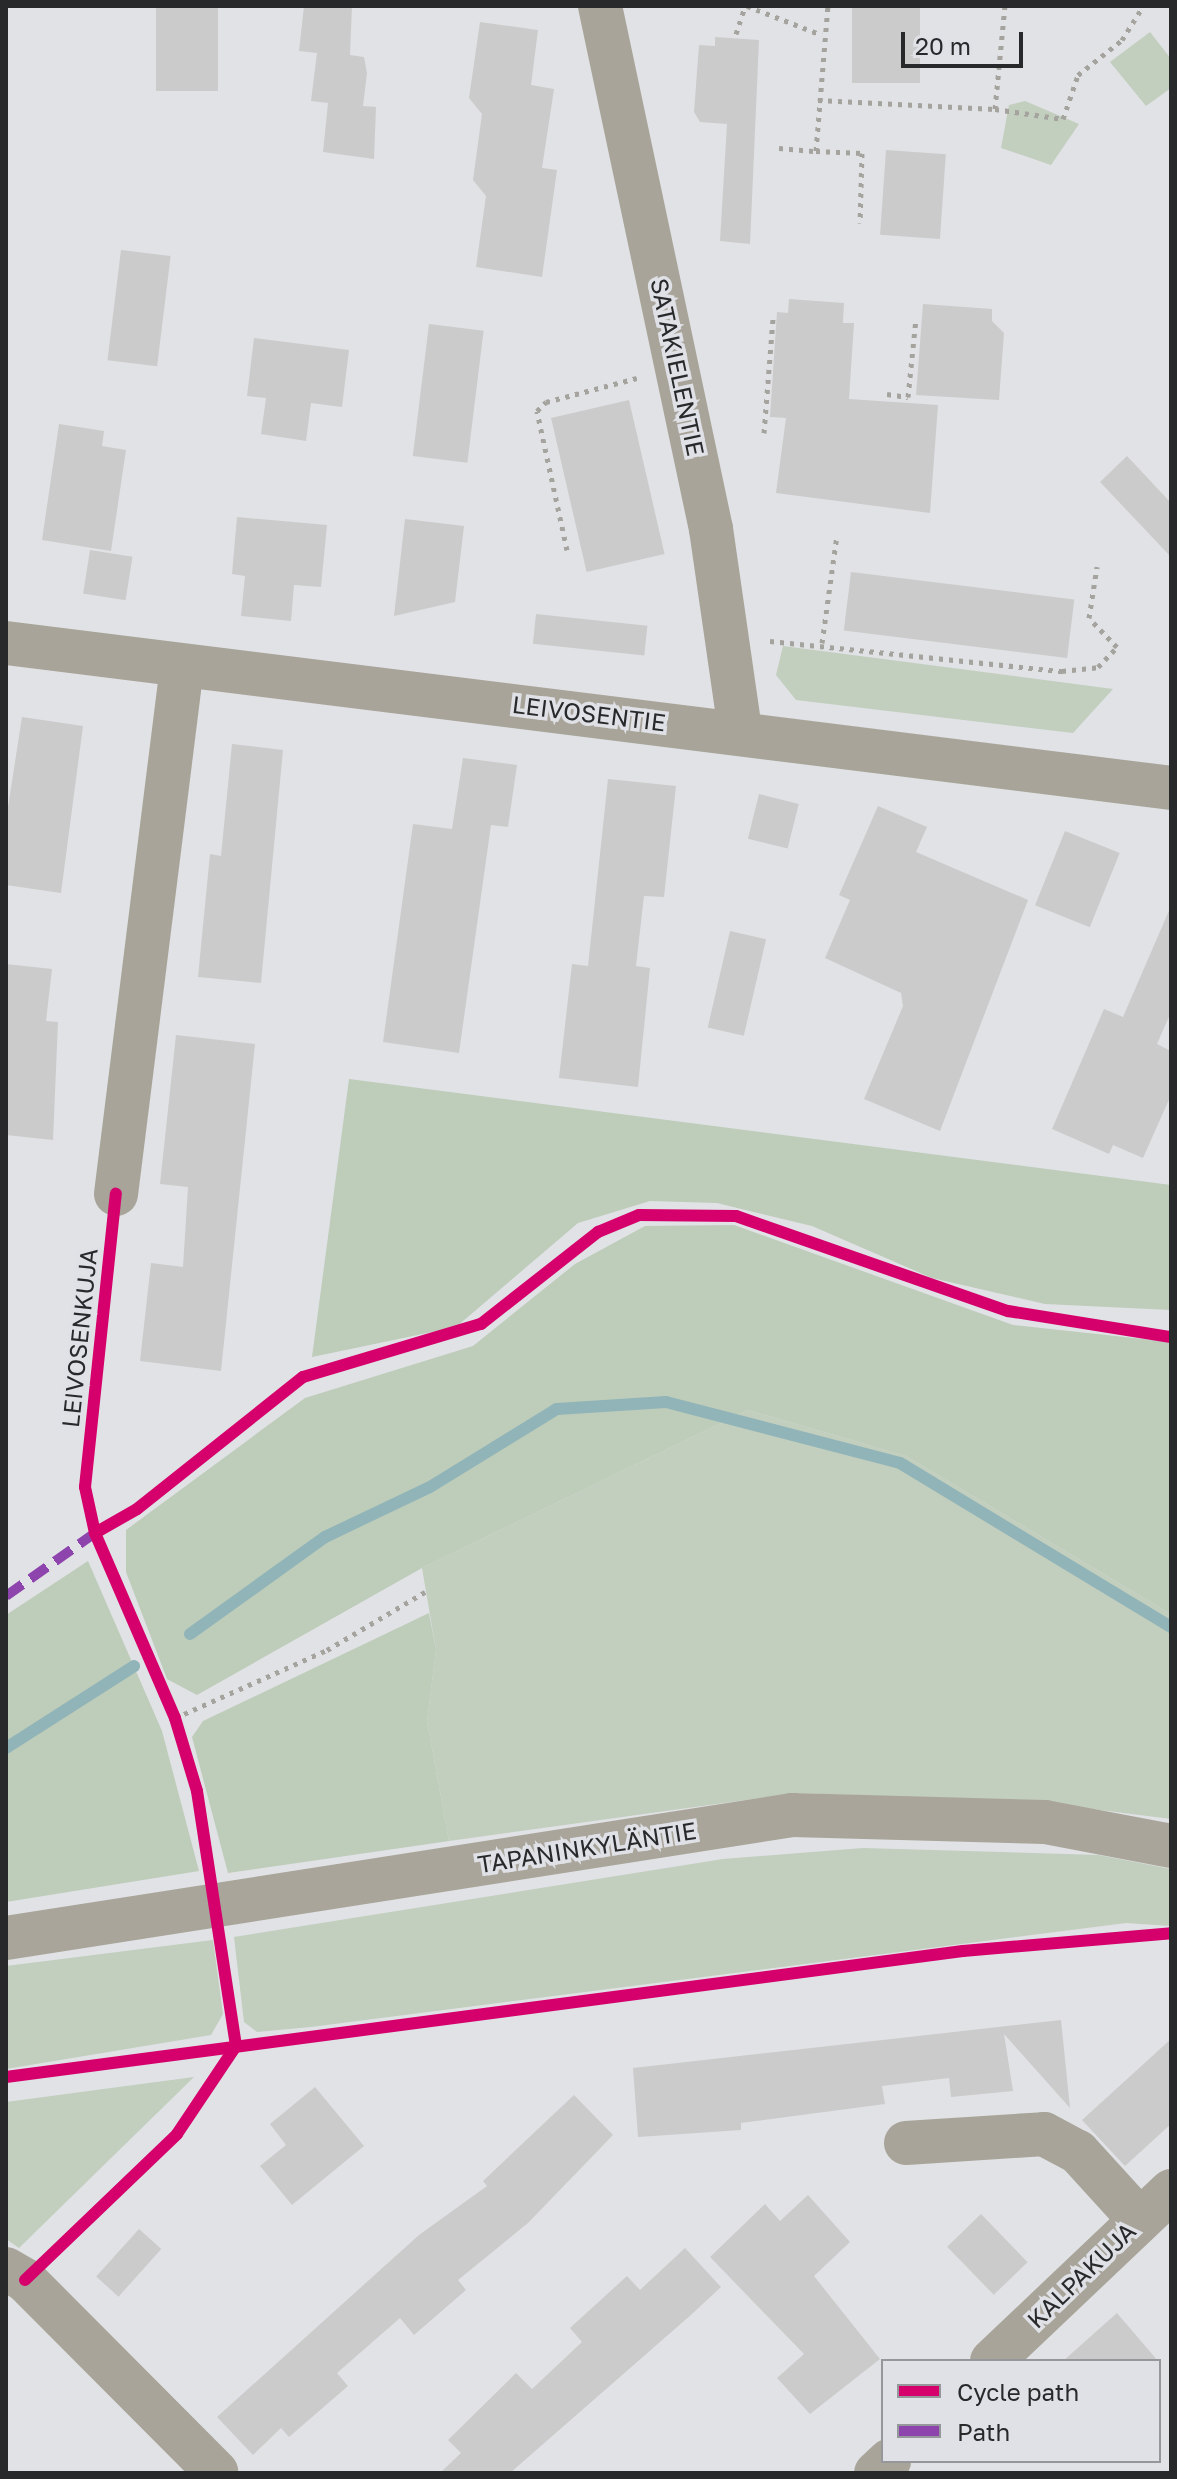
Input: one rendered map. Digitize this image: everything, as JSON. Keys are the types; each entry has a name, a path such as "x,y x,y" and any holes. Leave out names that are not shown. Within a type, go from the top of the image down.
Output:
{"main road":[{"name":"TAPANINKYLÄNTIE","path":"6,1938 792,1815 1045,1822 1171,1846"}],"street":[{"name":"SATAKIELENTIE","path":"600,6 679,367 740,731"},
{"name":"LEIVOSENTIE","path":"6,643 740,731 1171,788"},
{"path":"116,1194 182,666"},
{"path":"906,2143 1044,2134 1078,2152 1155,2205"},
{"name":"KALPAKUJA","path":"994,2359 1155,2205"},
{"path":"6,2269 216,2472"}],"path":[{"path":"736,34 746,6 822,35"},
{"path":"816,151 822,35 828,6"},
{"path":"995,109 1005,6"},
{"path":"818,100 995,109 1063,119 1078,75 1122,40 1143,6"},
{"path":"779,148 862,153 860,223"},
{"path":"887,394 908,397 916,318"},
{"path":"764,433 773,319"},
{"path":"567,550 537,411 582,390 679,367"},
{"path":"822,643 837,535"},
{"path":"761,642 822,643 1062,671 1098,667 1117,647 1089,618 1097,567"},
{"path":"175,1718 327,1650 425,1592"},
{"path":"169,1704 179,1733"}],"green space":[{"path":"1150,32 1171,59 1171,88 1146,106 1110,62"},
{"path":"1025,101 1079,124 1051,165 1001,148 1009,105"},
{"path":"783,646 1113,689 1073,733 796,700 776,675"},
{"path":"349,1079 1171,1185 1171,1310 1045,1304 932,1278 812,1226 717,1203 650,1201 578,1223 456,1327 312,1357"},
{"path":"734,1225 1013,1325 1171,1342 1171,1614 906,1456 748,1410 422,1568 197,1695 167,1679 126,1572 126,1530 305,1398 473,1346 575,1264 645,1226"},
{"path":"748,1410 906,1456 1171,1614 1171,1819 1037,1802 797,1793 449,1841 427,1721 436,1650 422,1568"},
{"path":"88,1561 162,1731 199,1871 6,1902 6,1615"},
{"path":"429,1613 436,1650 427,1721 449,1841 228,1873 192,1737 203,1721"},
{"path":"863,1848 1099,1855 1171,1869 1171,1926 1126,1923 311,2027 257,2032 244,2022 234,1937 723,1859"},
{"path":"213,1940 223,2014 211,2035 6,2069 6,1966"},
{"path":"194,2077 19,2248 6,2239 6,2102"}],"building":[{"path":"156,6 218,6 218,91 156,91"},
{"path":"304,6 352,6 350,55 364,57 367,73 363,106 376,107 374,159 323,152 328,103 311,101 317,53 299,51"},
{"path":"852,6 920,6 920,83 852,83"},
{"path":"480,22 538,30 531,85 554,89 542,168 557,170 542,277 476,267 486,196 473,180 482,114 469,98"},
{"path":"715,37 759,40 750,244 720,241 727,124 700,122 694,112 699,45 715,46"},
{"path":"886,150 946,154 940,239 880,235"},
{"path":"121,250 171,256 157,366 107,360"},
{"path":"789,299 844,303 843,323 854,323 849,399 938,405 930,513 776,493 786,418 770,417 777,312 788,313"},
{"path":"923,304 992,309 992,321 1004,333 999,400 916,395"},
{"path":"429,324 484,331 467,463 413,456"},
{"path":"254,338 349,350 342,407 311,403 306,441 261,434 266,398 247,396"},
{"path":"629,400 665,554 587,572 551,418"},
{"path":"59,424 104,431 102,446 126,450 111,551 42,540"},
{"path":"1127,456 1171,503 1171,557 1100,482"},
{"path":"237,517 327,525 321,587 294,585 291,621 241,616 245,576 232,574"},
{"path":"405,519 464,526 455,602 394,616"},
{"path":"90,550 132,557 126,600 83,593"},
{"path":"851,572 1074,599 1067,658 844,631"},
{"path":"536,614 647,626 644,656 533,644"},
{"path":"22,717 83,726 61,893 6,885 6,820"},
{"path":"232,744 283,750 261,983 198,977 210,854 221,856"},
{"path":"463,758 517,765 508,827 491,825 459,1053 383,1042 413,824 452,829"},
{"path":"608,779 676,786 664,897 644,896 636,966 650,968 638,1087 559,1078 572,964 588,966"},
{"path":"759,794 799,804 788,849 748,839"},
{"path":"878,806 927,827 916,852 1028,900 940,1131 864,1099 903,1006 901,993 825,958 850,900 839,895"},
{"path":"1065,831 1120,853 1090,927 1035,905"},
{"path":"1171,906 1171,1012 1157,1044 1171,1051 1171,1095 1143,1158 1113,1145 1109,1154 1052,1129 1104,1009 1123,1017"},
{"path":"730,931 766,939 744,1036 708,1027"},
{"path":"6,964 52,969 46,1021 58,1022 53,1140 6,1135"},
{"path":"176,1035 255,1044 221,1371 140,1361 151,1263 183,1267 188,1187 160,1184"},
{"path":"1061,2020 1070,2108 1004,2034 1013,2091 951,2097 949,2078 882,2086 885,2104 741,2123 741,2130 638,2137 633,2068"},
{"path":"1171,2039 1171,2124 1125,2166 1082,2120"},
{"path":"315,2087 364,2146 292,2205 260,2166 286,2145 270,2124"},
{"path":"574,2095 613,2135 528,2223 458,2280 466,2290 414,2335 400,2318 337,2373 348,2386 289,2437 281,2428 253,2455 217,2417 419,2235 487,2186 483,2181"},
{"path":"808,2195 850,2242 814,2276 880,2359 810,2414 777,2378 804,2354 710,2257 765,2204 780,2221"},
{"path":"981,2214 1028,2262 994,2295 947,2247"},
{"path":"139,2229 161,2249 118,2297 96,2277"},
{"path":"685,2248 721,2287 692,2314 510,2473 440,2473 461,2453 448,2440 516,2373 532,2389 582,2342 570,2328 627,2276 640,2290"},
{"path":"1117,2313 1156,2359 1065,2359"}],"waterway":[{"path":"190,1634 325,1537 430,1487 557,1409 666,1402 900,1463 1171,1627"},
{"path":"6,1748 134,1666"}],"marked path":[{"path":"6,1596 95,1533"}],"cycle path":[{"name":"LEIVOSENKUJA","path":"25,2280 177,2134 236,2046 197,1791 175,1718 95,1533 85,1487 116,1194"},
{"path":"95,1533 137,1509 303,1377 481,1324 598,1232 639,1215 736,1216 1008,1311 1171,1337"},
{"path":"6,2077 963,1951 1171,1933"}]}
